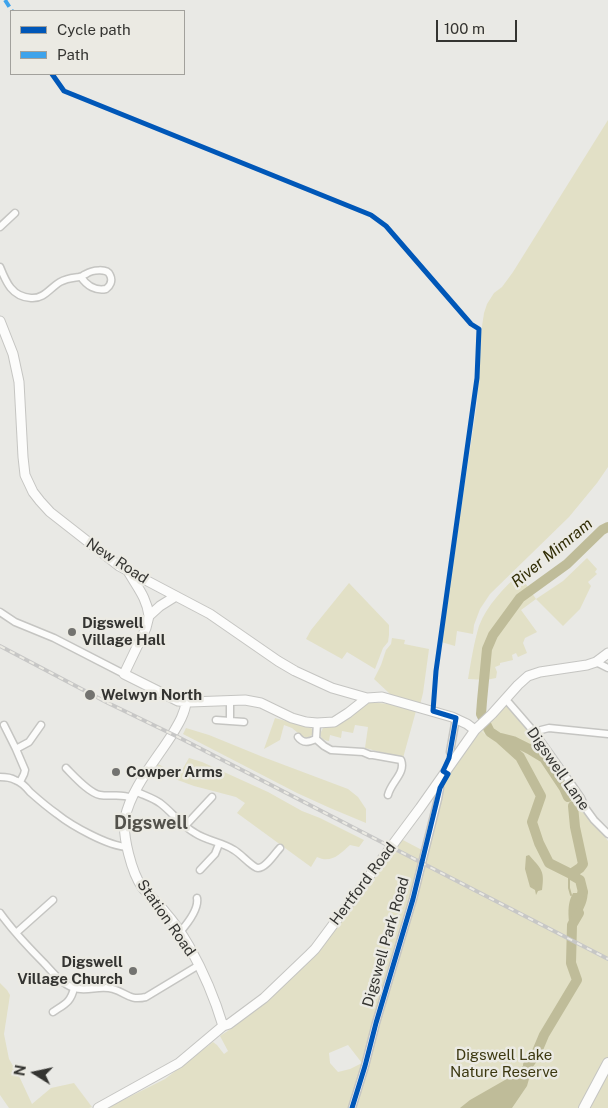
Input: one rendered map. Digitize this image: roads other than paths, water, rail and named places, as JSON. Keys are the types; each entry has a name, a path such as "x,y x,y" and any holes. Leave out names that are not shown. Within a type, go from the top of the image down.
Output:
{"main road":[{"path":"584,1108 608,1064"}],"street":[{"path":"0,227 15,213"},
{"path":"0,267 10,288 28,298 38,298 60,282 81,277"},
{"name":"New Road","path":"0,321 13,354 20,382 25,475 33,492 60,520 119,566 210,614 295,671 332,688 366,698 386,698 456,718 475,730"},
{"path":"124,674 146,628 149,616 148,605 128,571"},
{"path":"149,616 176,596"},
{"path":"0,612 15,622 54,638 178,701 245,700 261,703 292,718 317,723 334,722 340,719 366,698"},
{"name":"Hertford Road","path":"98,1108 179,1063 223,1026 229,1024 264,998 315,949 475,730 528,676 596,662 608,653"},
{"path":"596,662 608,668"},
{"path":"230,700 230,720"},
{"name":"Station Road","path":"186,702 184,712 177,726 134,794 124,823 125,837 137,879 166,912 180,932 199,965 218,1008 223,1026"},
{"name":"Digswell Lane","path":"509,702 535,734 581,798 594,820 608,834"},
{"path":"450,752 456,718"},
{"path":"216,720 244,722"},
{"path":"316,739 317,723"},
{"path":"4,725 25,770 20,782"},
{"path":"16,749 29,742 41,725"},
{"path":"535,734 549,728 608,734"},
{"path":"298,737 306,742 316,739"},
{"path":"316,739 332,750 363,752 370,755 402,760 402,770 390,788 388,795"},
{"path":"66,768 95,794 107,796 134,794 160,803 199,836 232,848 253,867 257,868 265,865 280,848"},
{"path":"0,777 8,777 20,782 44,804 73,825 106,841 127,847"},
{"name":"Digswell Park Road","path":"352,1108 413,899 439,793 438,783"},
{"path":"185,826 212,797"},
{"path":"200,870 215,854 219,844"},
{"path":"180,932 195,909 197,898"},
{"path":"16,933 53,900"},
{"path":"0,913 54,974 74,988 111,988 131,998 138,999 146,997 199,965"},
{"path":"53,1012 70,1001 74,988"}],"waterway":[{"name":"River Mimram","path":"583,892 580,880 549,863 539,843 532,822 541,796 520,757 490,732 481,714 487,649 493,635 520,598 567,564 602,530 608,527"},
{"name":"River Mimram","path":"501,738 513,741 544,758 568,797"},
{"name":"River Mimram","path":"571,874 583,864 575,827 573,806"},
{"path":"571,874 569,875 571,895"},
{"name":"River Mimram","path":"528,1065 577,980 571,963 572,925 579,913"}],"railway":[{"path":"0,646 608,959"}],"place":[{"name":"Digswell Village Hall","path":"72,632"},
{"name":"Welwyn North","path":"90,695"},
{"name":"Cowper Arms","path":"116,772"},
{"name":"Digswell Village Church","path":"133,971"}],"district":[{"name":"Digswell","path":"151,823"}],"park label":[{"name":"Digswell Lake Nature Reserve","path":"504,1064"}]}
